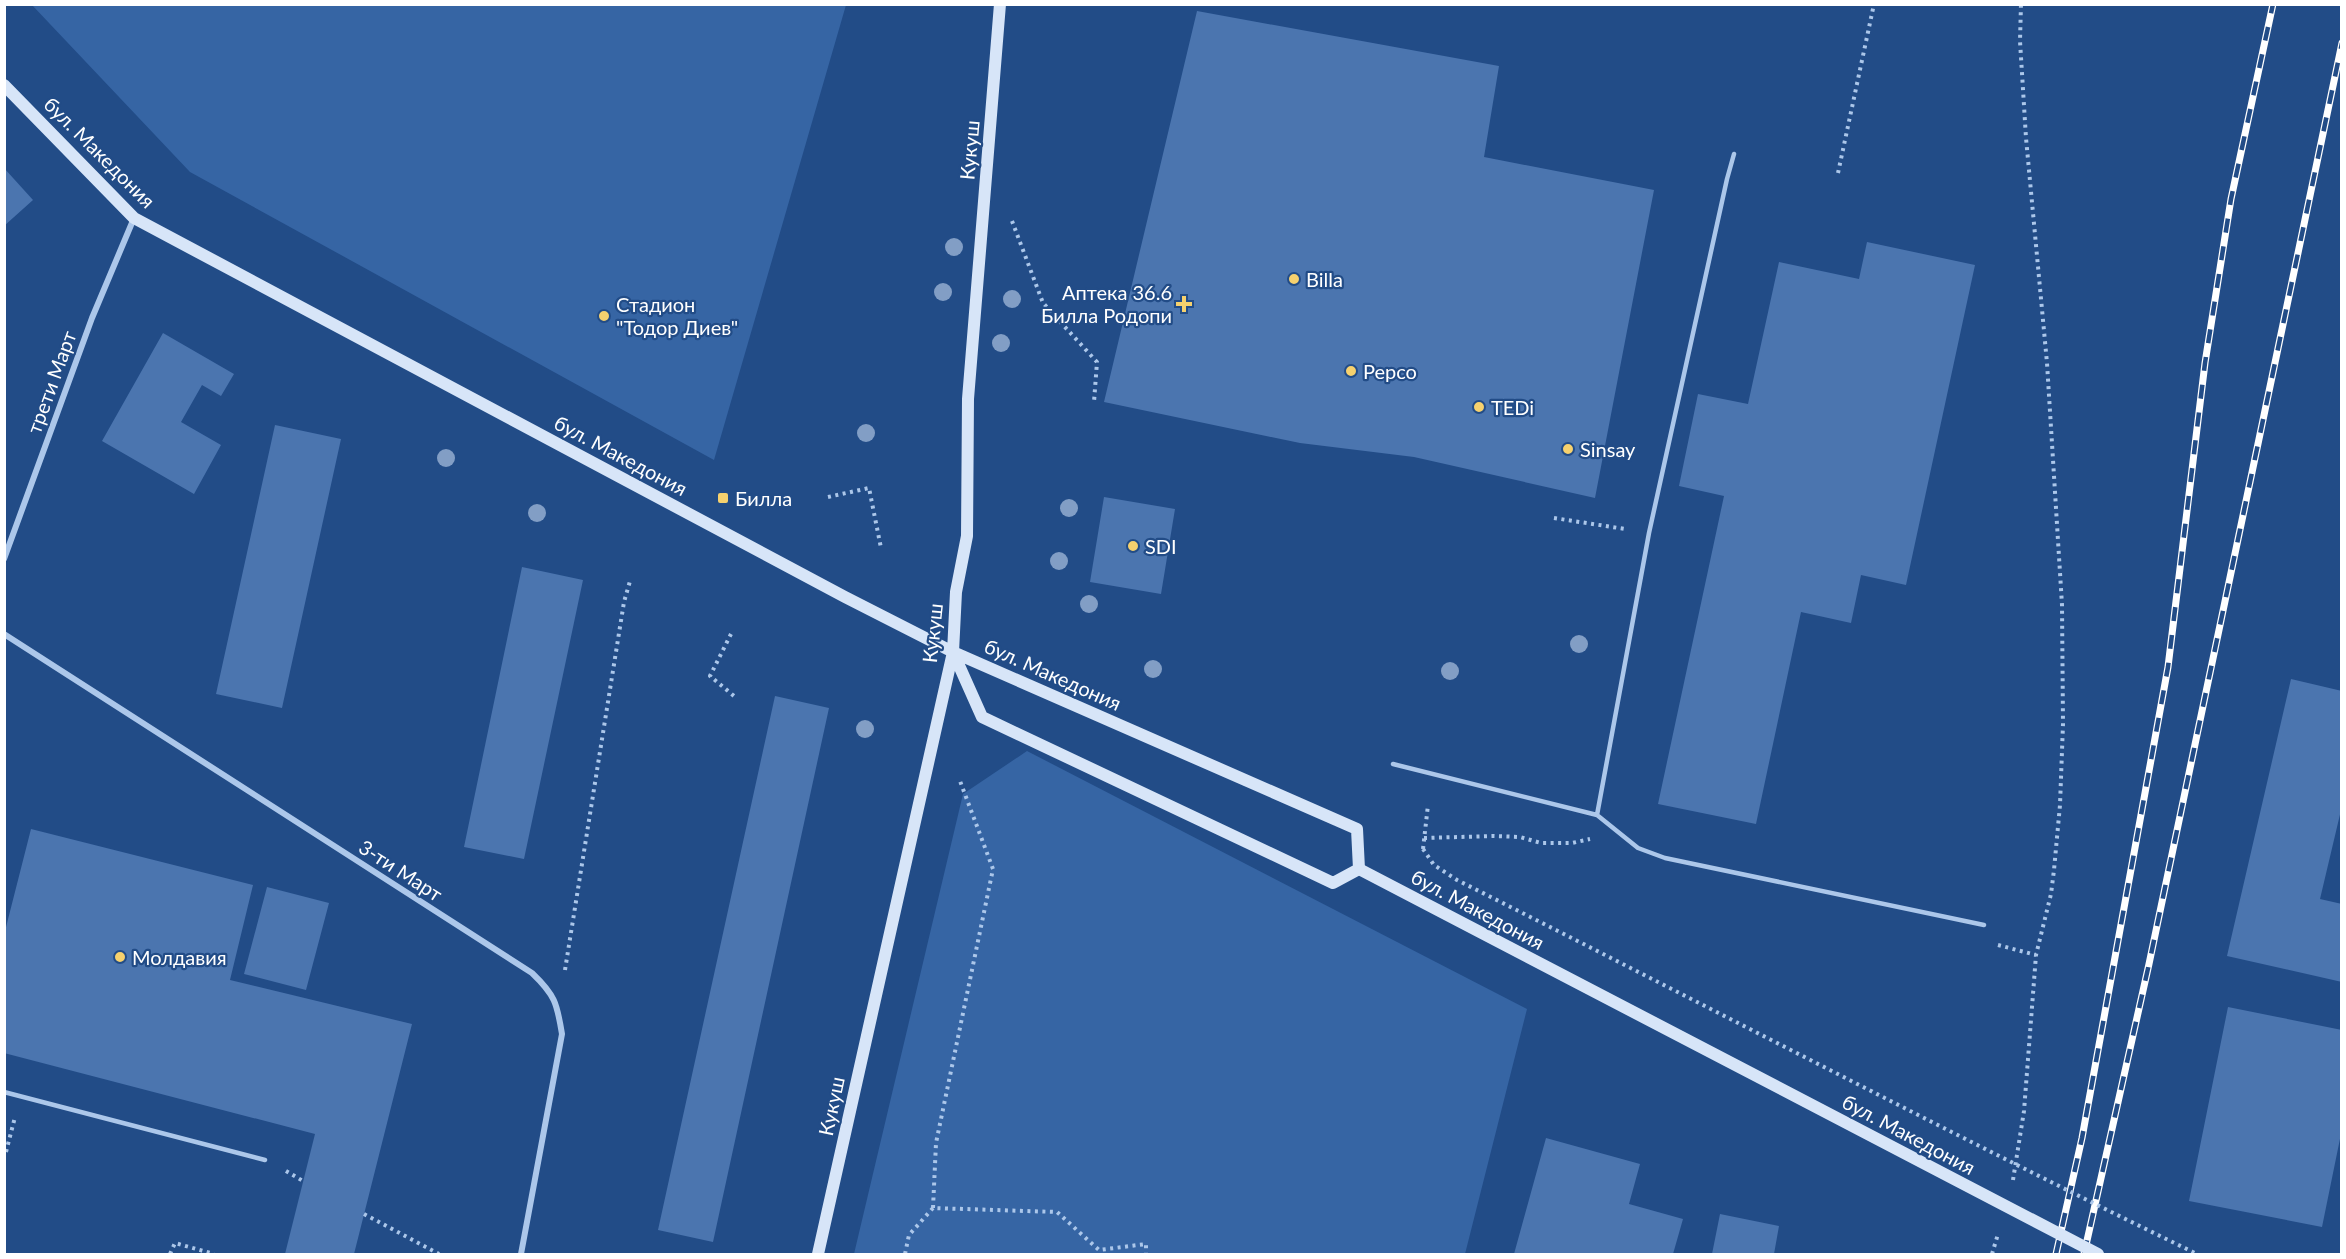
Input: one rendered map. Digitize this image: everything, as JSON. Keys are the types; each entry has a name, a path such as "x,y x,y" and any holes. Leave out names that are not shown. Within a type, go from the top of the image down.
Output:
{"street":[{"name":"Кукуш","path":"818,1254 953,652 956,591 967,536 968,399 1000,4"},
{"name":"бул. Македония","path":"4,85 134,218 845,597 953,652 1357,829 1359,869 2098,1254"},
{"name":"трети Март","path":"4,559 92,318 134,218"},
{"name":"3-ти Март","path":"4,634 532,973 550,990 558,1011 562,1034 521,1254"},
{"path":"953,652 982,717 1333,883 1359,869"}],"lane":[{"path":"1597,815 1649,533 1724,190 1734,154"},
{"path":"1393,764 1597,815 1638,848 1665,858 1984,925"},
{"path":"4,1092 265,1160"}],"path":[{"path":"1838,173 1874,4"},
{"path":"2011,1187 2018,1158 2024,1111 2036,955 2051,894 2054,870 2060,805 2062,724 2062,604 2052,474 2047,363 2026,138 2020,41 2021,4"},
{"path":"1011,216 1043,303 1097,362 1094,402"},
{"path":"828,497 869,488 881,548"},
{"path":"1554,518 1649,533"},
{"path":"558,1011 624,602 630,581"},
{"path":"731,634 710,676 734,696"},
{"path":"905,1254 909,1235 933,1208 936,1143 993,869 960,781"},
{"path":"1428,805 1423,849 1434,865 1457,880 1667,985 2002,1160 2197,1254"},
{"path":"1424,838 1494,836 1520,837 1541,843 1572,843 1619,834"},
{"path":"4,1159 20,1096"},
{"path":"933,1208 1057,1212 1099,1250 1146,1244 1146,1254"},
{"path":"364,1214 439,1254"},
{"path":"1992,1254 2001,1226"},
{"path":"170,1254 175,1243 214,1254"}],"shaded area":[{"name":"Стадион \"Тодор Диев\"","path":"32,5 846,5 714,460 190,172"},
{"path":"1027,751 1527,1009 1465,1254 854,1254 963,794"}],"building":[{"name":"Billa","path":"1197,11 1499,66 1484,157 1654,190 1595,498 1414,457 1300,443 1104,402"},
{"path":"4,168 33,200 4,226"},
{"path":"1867,242 1975,265 1906,585 1861,575 1851,623 1801,612 1756,824 1658,804 1724,496 1679,486 1698,394 1748,404 1779,262 1859,279"},
{"path":"163,333 234,374 221,396 202,385 181,422 221,445 194,494 102,441"},
{"path":"275,425 341,439 282,708 216,694"},
{"name":"SDI","path":"1104,497 1175,509 1161,594 1090,582"},
{"path":"522,567 583,580 524,859 464,847"},
{"path":"2291,679 2342,691 2342,806 2320,899 2342,904 2342,982 2227,956"},
{"path":"775,696 829,708 713,1242 658,1230"},
{"name":"Молдавия","path":"31,829 253,885 230,980 412,1024 354,1254 285,1254 315,1134 4,1053 4,935"},
{"path":"267,887 329,903 306,990 244,974"},
{"path":"2228,1007 2342,1030 2342,1129 2322,1227 2189,1201"},
{"path":"1546,1138 1640,1164 1629,1204 1683,1219 1673,1254 1514,1254"},
{"path":"1720,1214 1779,1226 1774,1254 1712,1254"}],"railway":[{"path":"2056,1254 2082,1138 2168,667 2205,363 2231,199 2273,4"},
{"path":"2084,1254 2149,964 2342,43"}],"place":[{"name":"Billa","path":"1294,279"},
{"name":"Аптека 36.6 Билла Родопи","path":"1184,304"},
{"name":"Стадион \"Тодор Диев\"","path":"604,316"},
{"name":"Pepco","path":"1351,371"},
{"name":"TEDi","path":"1479,407"},
{"name":"Sinsay","path":"1568,449"},
{"name":"Билла","path":"723,498"},
{"name":"SDI","path":"1133,546"},
{"name":"Молдавия","path":"120,957"}]}
